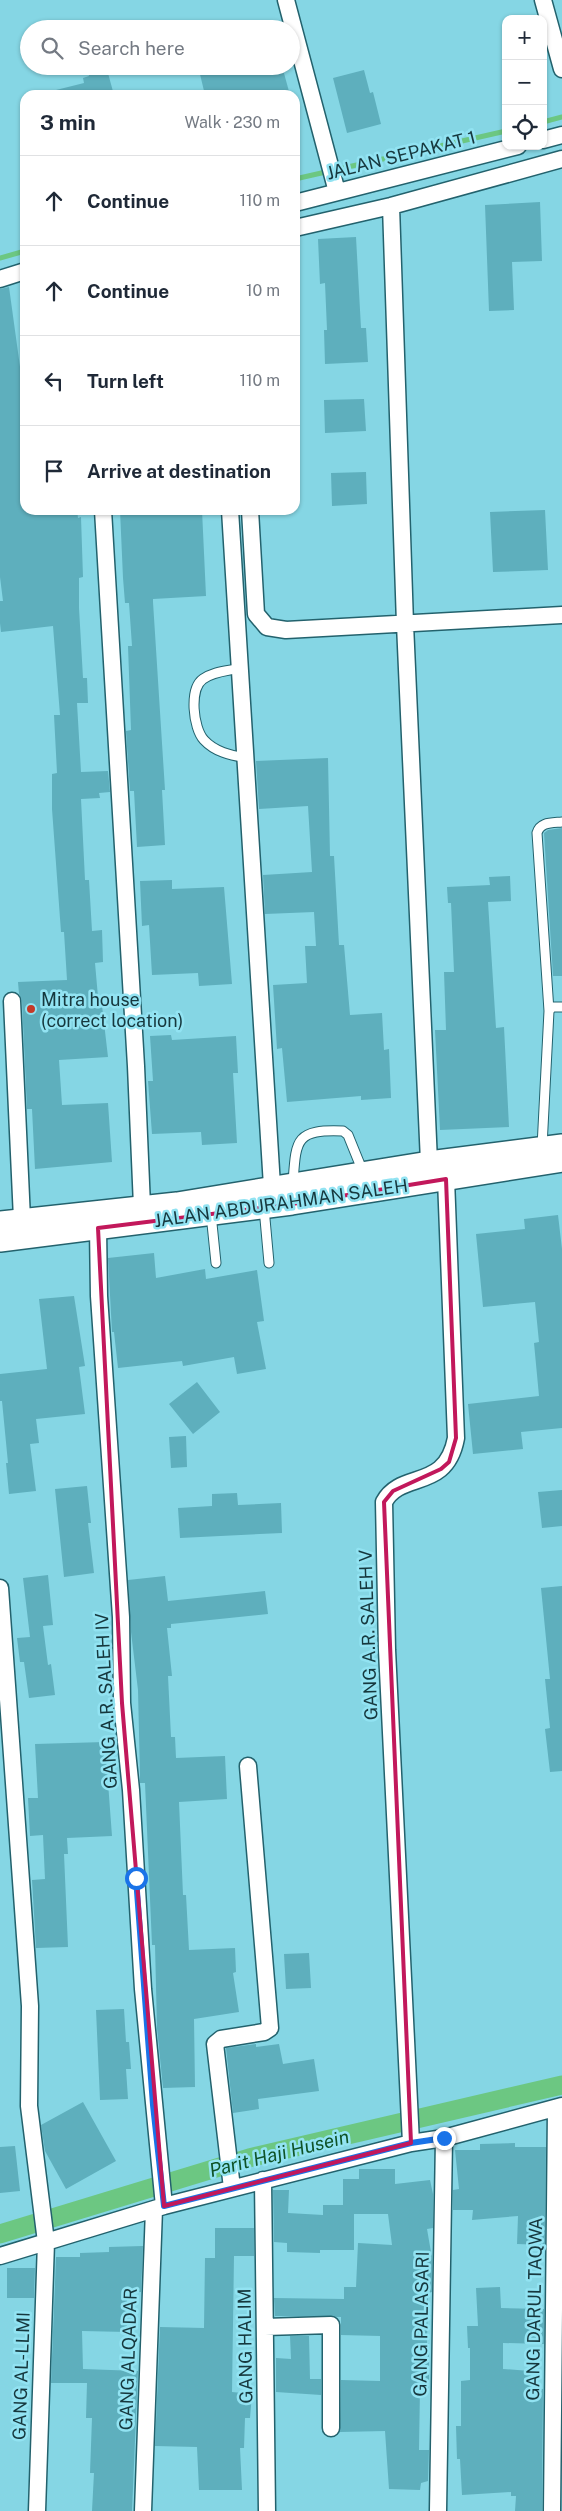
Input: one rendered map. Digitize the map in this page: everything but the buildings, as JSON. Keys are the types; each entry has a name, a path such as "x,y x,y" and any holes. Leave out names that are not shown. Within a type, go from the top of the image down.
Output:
{"street":[{"path":"286,0 291,20"},
{"path":"544,0 562,70"},
{"path":"300,55 335,186"},
{"path":"547,139 562,135"},
{"name":"JALAN SEPAKAT 1","path":"300,201 335,186 502,149"},
{"path":"300,227 391,206 562,159"},
{"path":"391,206 405,624 429,1162"},
{"path":"0,279 20,273"},
{"path":"103,515 136,1066 142,1206"},
{"path":"230,515 246,758 282,1185"},
{"path":"250,515 256,614 267,627 286,630 562,615"},
{"path":"12,1001 22,1219"},
{"name":"JALAN ABDURAHMAN SALEH","path":"0,1241 98,1228 282,1185 429,1162 552,1146"},
{"name":"JALAN ABDURAHMAN SALEH","path":"0,1222 142,1206 211,1214 562,1161"},
{"name":"GANG A.R. SALEH V","path":"410,2136 387,1650 384,1502 393,1491 441,1469 449,1462 456,1438 446,1179"},
{"name":"GANG A.R. SALEH IV","path":"98,1228 99,1296 121,1617 122,1703 131,1790 161,2204"},
{"name":"GANG AL-LLMI","path":"0,1588 30,2006 30,2106 45,2236 37,2511"},
{"path":"231,2183 215,2044 221,2039 264,2032 270,2028 248,1766"},
{"path":"0,2256 45,2236 231,2183 263,2180 410,2136 444,2138 559,2107"},
{"name":"GANG DARUL TAQWA","path":"552,2511 559,2107"},
{"name":"GANG PALASARI","path":"438,2511 444,2138"},
{"name":"GANG HALIM","path":"263,2180 267,2511"},
{"name":"GANG ALQADAR","path":"143,2511 161,2204"},
{"path":"265,2327 331,2325 331,2428"}],"lane":[{"path":"240,668 212,674 202,680 196,688 193,703 199,733 204,740 215,749 227,755 246,758"},
{"path":"552,1146 549,1011 536,834 540,826 546,823 562,822"},
{"path":"549,1011 552,1007 562,1007"},
{"path":"282,1185 300,1140 324,1130 343,1131 348,1135 362,1172"},
{"path":"264,1207 269,1263"},
{"path":"211,1214 216,1262"}],"highlighted area":[{"path":"446,1179 456,1438 449,1462 441,1469 393,1491 384,1502 411,2143 164,2206 122,1703 98,1228 292,1204"}],"waterway":[{"path":"547,121 562,117"},
{"path":"300,178 502,132"},
{"path":"0,258 20,252"},
{"name":"Parit Haji Husein","path":"0,2234 249,2158 562,2085"}],"place":[{"name":"Mitra house (correct location)","path":"31,1009"}],"route":[{"path":"136,1878 153,2105 164,2206 411,2143 444,2138"}]}
